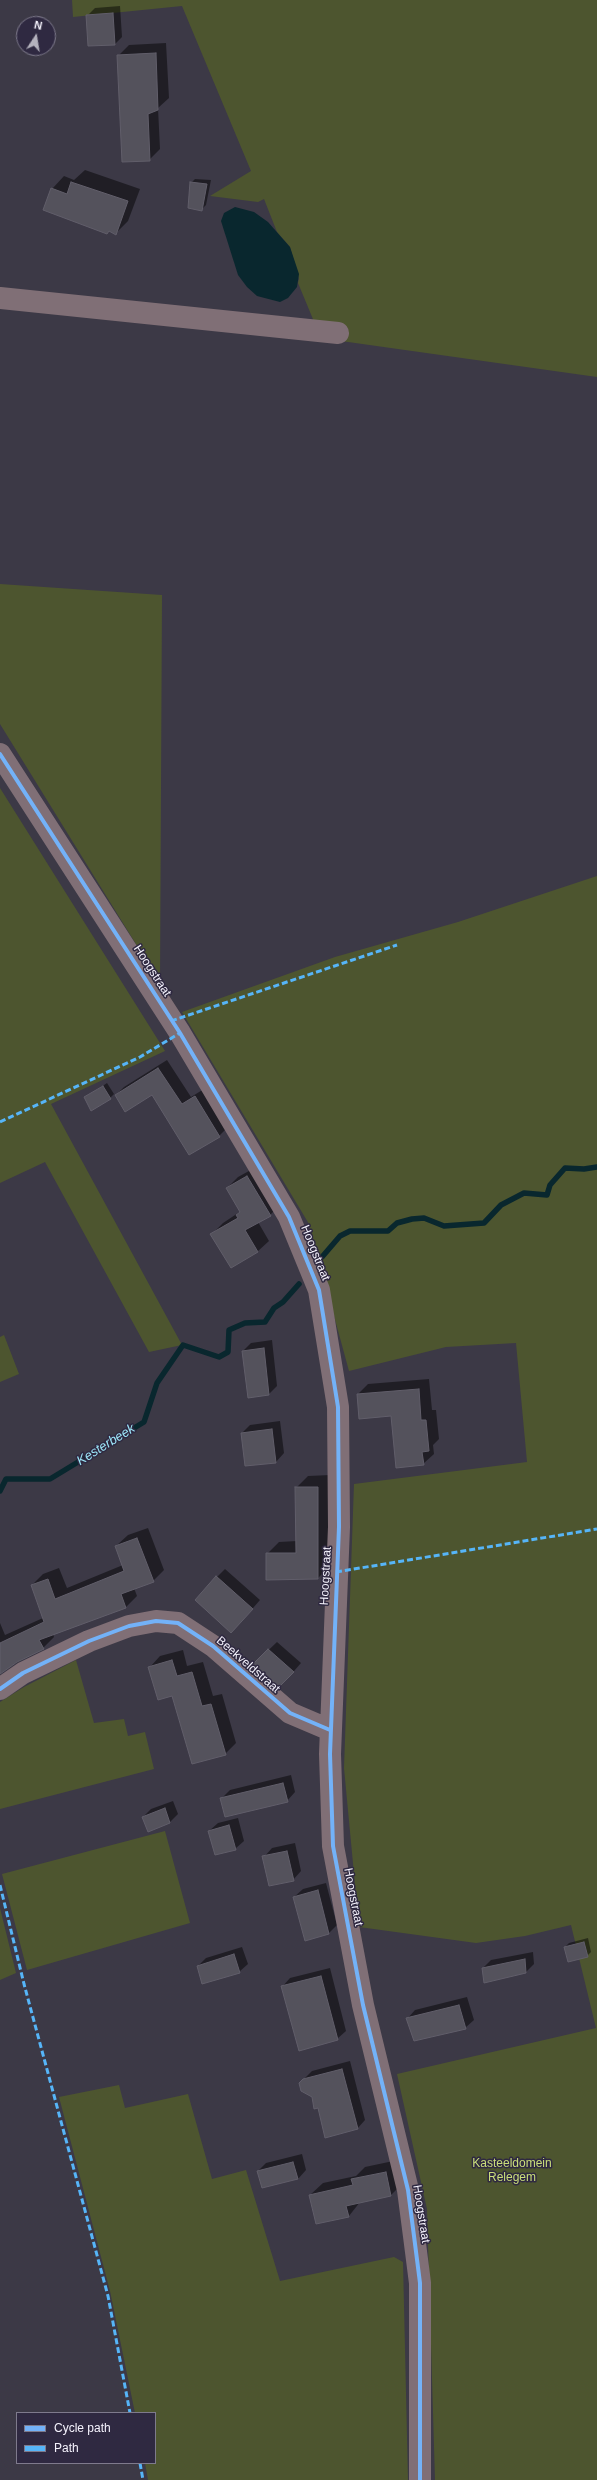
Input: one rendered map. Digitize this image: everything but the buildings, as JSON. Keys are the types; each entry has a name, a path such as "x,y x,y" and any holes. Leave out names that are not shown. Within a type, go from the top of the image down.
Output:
{"street":[{"path":"0,298 338,333"},
{"name":"Hoogstraat","path":"0,754 180,1033 289,1217 319,1290 338,1407 339,1528 330,1730 333,1846 363,2004 408,2190 420,2283 420,2480"},
{"name":"Beekveldstraat","path":"0,1689 23,1673 89,1641 129,1626 156,1621 178,1623 213,1646 290,1713 330,1730"}],"green space":[{"path":"72,0 597,0 597,377 341,341 315,324 298,283 299,279 290,247 277,232 264,199 258,202 210,196 251,171 182,6 73,17"},
{"path":"0,584 162,595 160,983 0,724"},
{"path":"0,788 165,1051 51,1104 182,1345 149,1352 45,1162 0,1183"},
{"name":"Kasteeldomein Relegem","path":"597,876 597,2480 435,2480 427,2209 397,2074 596,2028 571,1925 525,1936 476,1943 359,1927 344,1768 354,1484 527,1462 516,1343 446,1347 349,1371 309,1224 182,1012 335,957 458,922"},
{"path":"4,1335 19,1374 0,1382 0,1337"},
{"path":"76,1660 94,1723 124,1719 128,1736 145,1732 154,1769 0,1809 0,1702 24,1687"},
{"path":"165,1831 190,1923 27,1970 2,1874"},
{"path":"0,1908 16,1973 0,1980"},
{"path":"119,2085 125,2108 188,2094 212,2179 246,2170 280,2281 394,2257 403,2262 408,2480 148,2480 145,2464 156,2464 156,2412 135,2412 110,2291 59,2097"}],"shaded area":[{"path":"235,207 254,212 268,222 290,247 299,274 297,287 288,298 280,302 257,296 247,287 238,275 221,221 224,213"}],"waterway":[{"name":"Kesterbeek","path":"322,1257 340,1236 350,1231 388,1231 397,1223 412,1219 424,1218 444,1226 484,1223 501,1205 524,1193 547,1195 550,1185 565,1168 584,1169 597,1167"},
{"name":"Kesterbeek","path":"0,1491 6,1479 50,1479 144,1422 157,1383 183,1345 219,1357 228,1352 229,1330 245,1323 265,1322 274,1308 283,1302 299,1284"}],"marked path":[{"path":"171,1021 397,945"},
{"path":"0,1122 140,1057 180,1033"},
{"path":"336,1572 597,1529"},
{"path":"0,1885 24,1984 108,2296 130,2412"},
{"path":"140,2464 143,2480"}],"cycle path":[{"path":"0,754 180,1033 289,1217 319,1290 338,1407 339,1527 330,1754 333,1846 363,2005 408,2190 420,2283 420,2480"},
{"path":"0,1689 23,1673 89,1641 129,1626 156,1621 178,1623 213,1646 290,1713 330,1730"}]}
